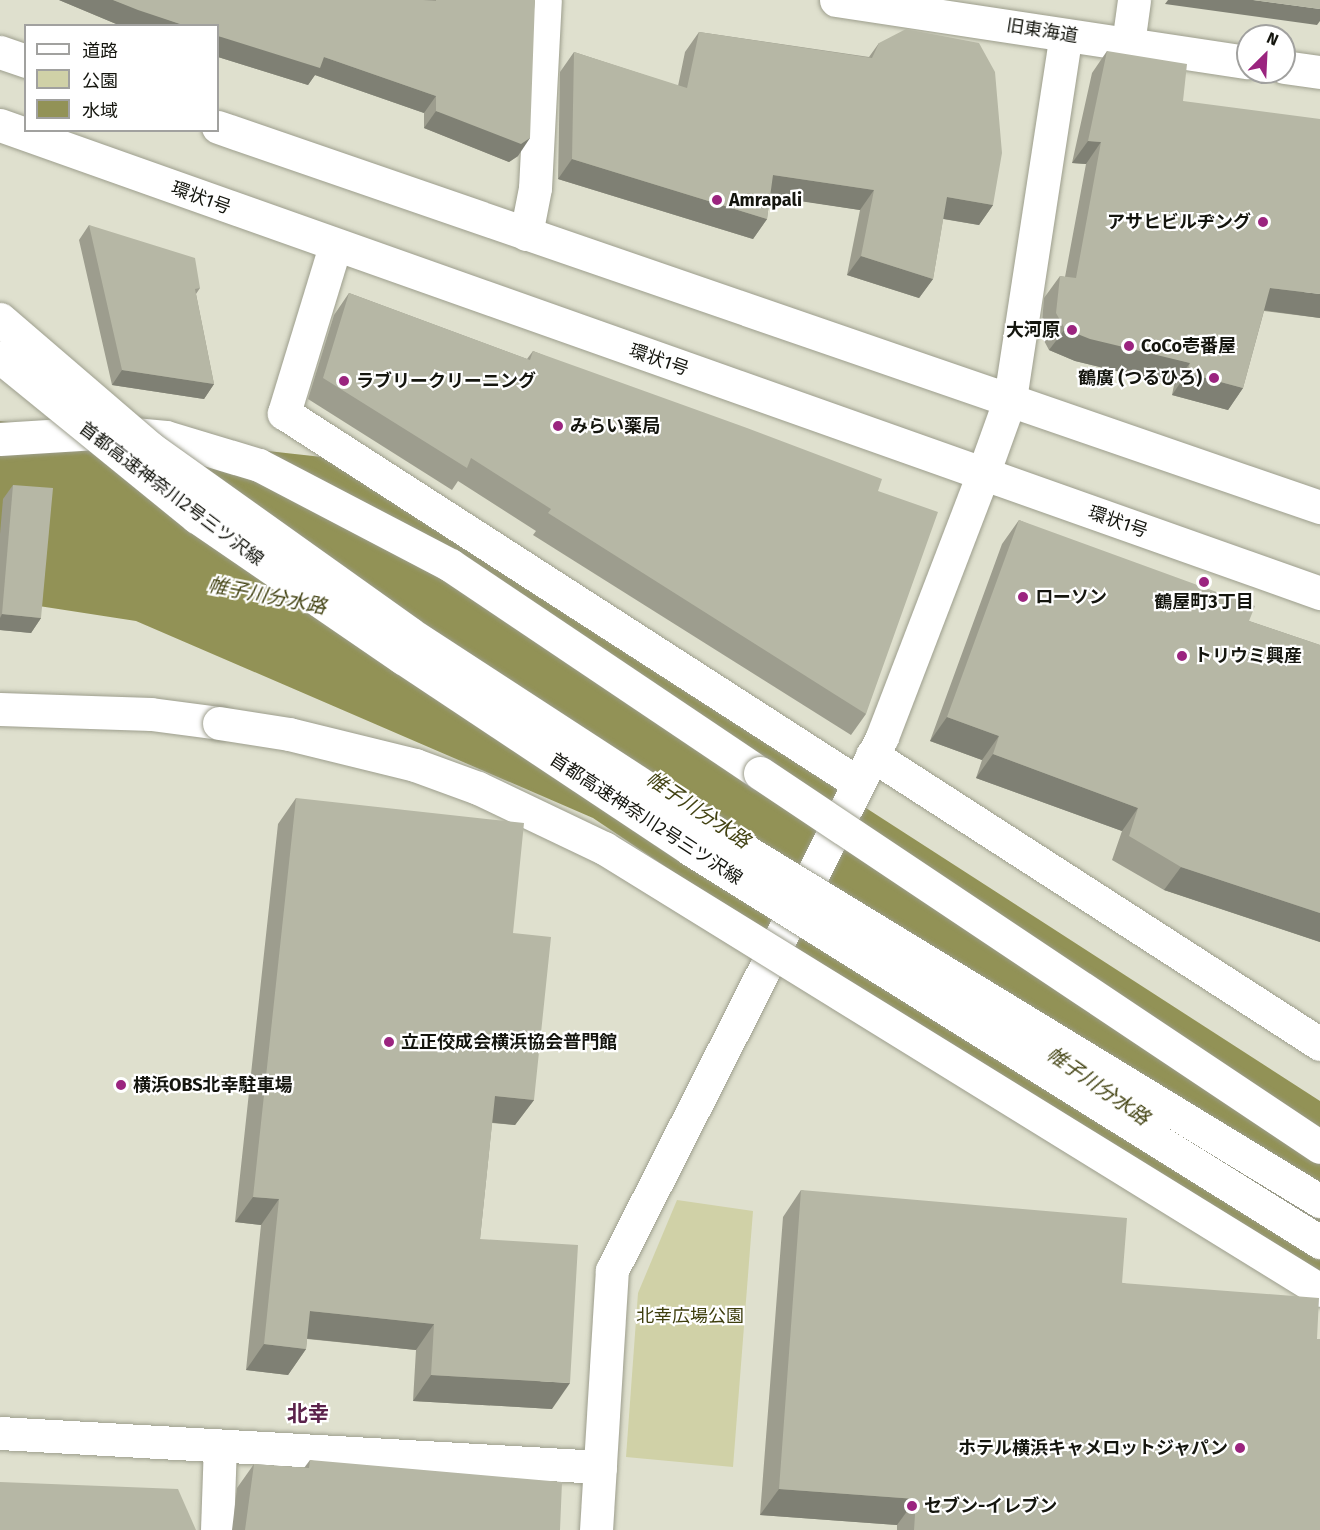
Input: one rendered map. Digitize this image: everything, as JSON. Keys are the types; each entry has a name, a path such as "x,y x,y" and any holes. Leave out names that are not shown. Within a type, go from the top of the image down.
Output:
{"main road":[{"path":"526,234 535,188 545,0"},
{"name":"旧東海道","path":"836,0 1236,60"},
{"path":"1128,44 1134,0"},
{"path":"596,1530 612,1270 859,780 983,474 1010,399 1066,35"},
{"path":"0,51 24,60"},
{"path":"1296,69 1320,72"},
{"name":"環状1号","path":"0,125 334,246 1320,593"},
{"path":"219,127 1320,507"},
{"path":"334,246 284,413 859,780 1320,1044"},
{"name":"首都高速神奈川2号三ツ沢線","path":"0,319 150,448 409,633 703,825 1320,1201"},
{"name":"首都高速神奈川2号三ツ沢線","path":"0,357 62,413 197,517 393,652 690,849 1320,1242"},
{"path":"0,439 112,432 165,437 259,465 450,565 1320,1147"},
{"path":"0,709 151,714 289,734 416,765 478,788 604,848 1320,1290"},
{"path":"0,1433 600,1467"},
{"path":"218,1530 220,1446"}],"green space":[{"name":"北幸広場公園","path":"677,1200 753,1211 733,1467 626,1457 638,1293"}],"water":[{"name":"帷子川分水路","path":"0,421 322,457 1320,1101 1320,1305 593,818 136,621 0,600"}],"building":[{"path":"113,0 535,0 530,138 521,144 436,111 436,96 324,57 320,68 219,36 219,24 180,24"},
{"path":"1253,0 1320,0 1320,9"},
{"path":"906,29 979,43 995,72 1002,153 993,205 947,197 933,279 861,256 874,190 773,175 767,219 572,159 574,52 687,88 699,32 872,58 879,43"},
{"path":"1107,51 1187,64 1183,101 1320,119 1320,294 1270,288 1243,388 1187,373 1190,363 1090,339 1065,329 1056,313 1060,276 1076,278 1101,142 1088,141"},
{"path":"89,225 195,258 200,288 195,289 214,384 122,370"},
{"path":"349,293 530,360 533,351 747,428 882,479 878,491 938,512 866,714 548,513 551,509 471,458 467,468 323,378"},
{"path":"13,485 53,488 41,618 2,614"},
{"path":"1019,520 1255,606 1249,621 1320,645 1320,913 1181,867 1129,836 1138,808 993,754 999,736 947,717"},
{"name":"立正佼成会横浜協会普門館","path":"296,798 524,823 513,933 551,937 534,1100 495,1096 480,1239 578,1245 570,1383 431,1375 434,1324 310,1311 306,1349 264,1344 279,1199 253,1197"},
{"path":"801,1190 1127,1218 1122,1283 1319,1298 1317,1339 1320,1339 1320,1530 914,1530 916,1499 779,1489"},
{"path":"310,1460 562,1482 560,1530 245,1530 254,1464 309,1468"},
{"path":"0,1482 178,1489 196,1530 0,1530"}],"place":[{"name":"Amrapali","path":"717,200"},
{"name":"アサヒビルヂング","path":"1263,222"},
{"name":"大河原","path":"1072,330"},
{"name":"CoCo壱番屋","path":"1129,346"},
{"name":"鶴廣 (つるひろ)","path":"1214,378"},
{"name":"ラブリークリーニング","path":"344,381"},
{"name":"みらい薬局","path":"558,426"},
{"name":"鶴屋町3丁目","path":"1204,582"},
{"name":"ローソン","path":"1023,597"},
{"name":"トリウミ興産","path":"1182,656"},
{"name":"立正佼成会横浜協会普門館","path":"389,1042"},
{"name":"横浜OBS北幸駐車場","path":"121,1085"},
{"name":"ホテル横浜キャメロットジャパン","path":"1240,1448"},
{"name":"セブン-イレブン","path":"912,1506"}],"district":[{"name":"北幸","path":"308,1414"}]}
